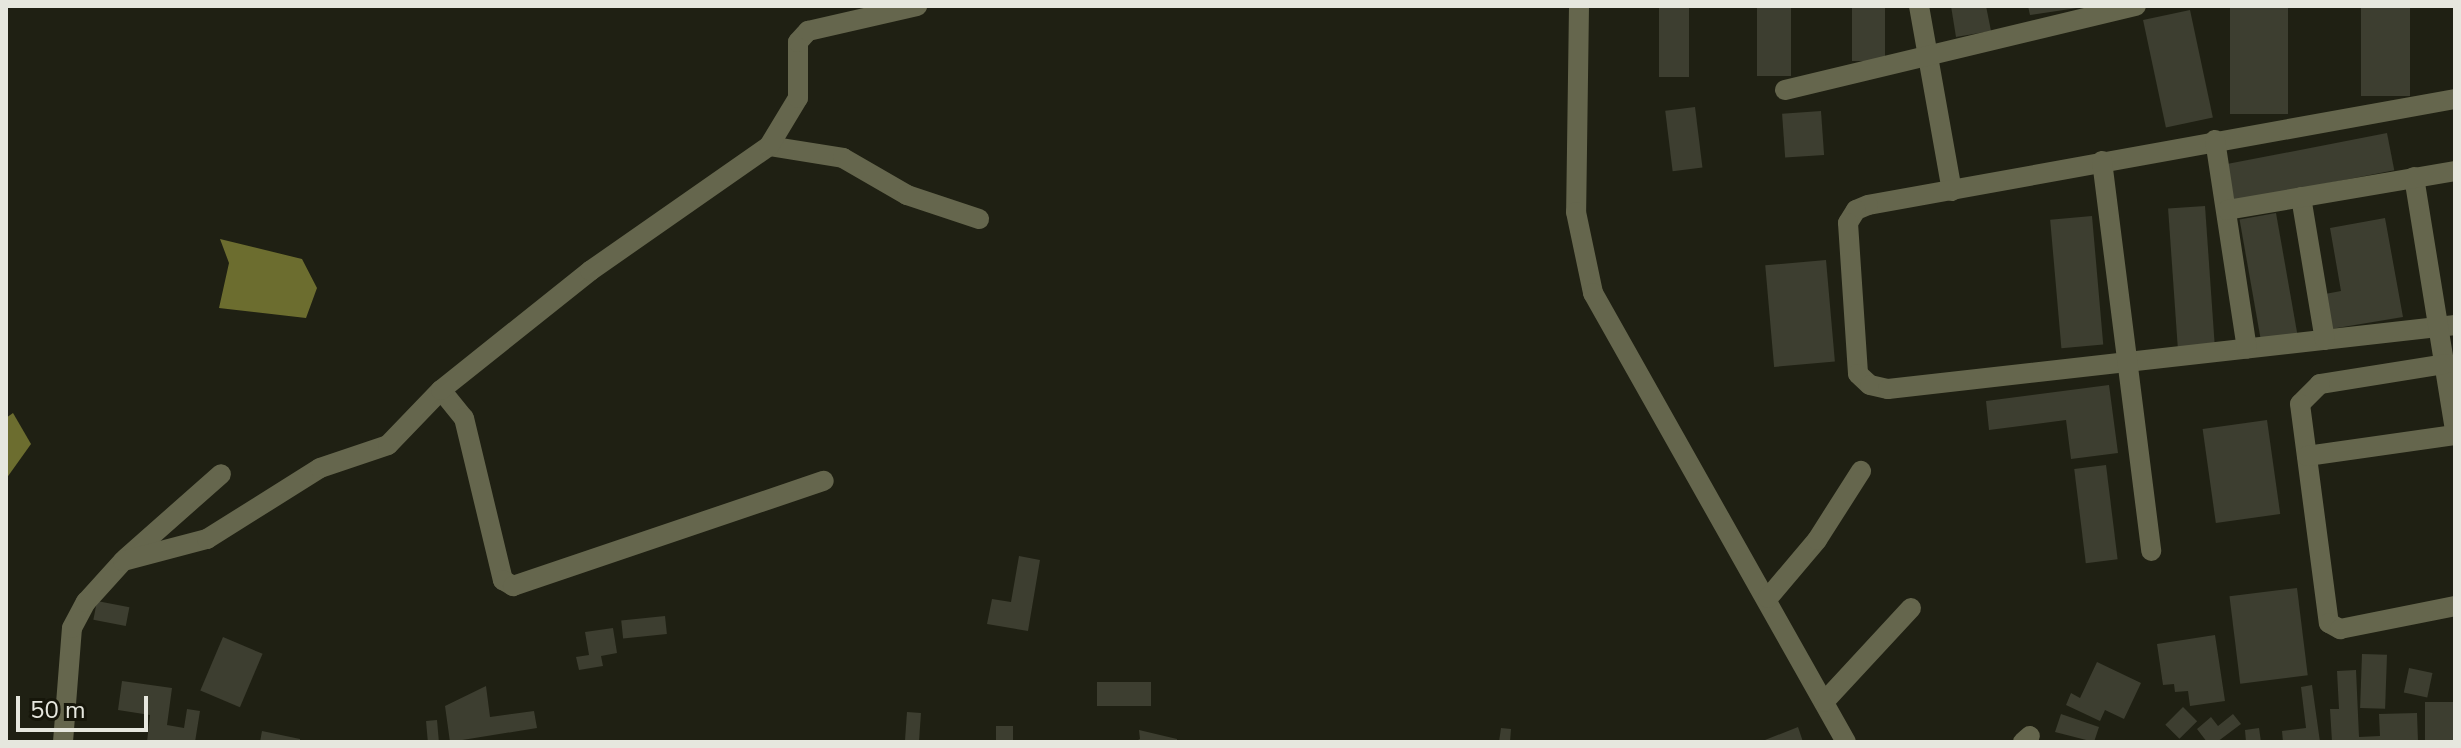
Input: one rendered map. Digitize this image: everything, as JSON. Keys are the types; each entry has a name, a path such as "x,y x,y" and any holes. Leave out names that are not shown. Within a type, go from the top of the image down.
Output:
{"street":[{"path":"123,561 207,539 331,462 380,449 441,390 590,271 769,146 798,98 802,37 917,6"},
{"path":"1579,6 1576,212 1584,265 1593,293 1768,598 1846,742"},
{"path":"1919,6 1952,191"},
{"path":"1785,90 2136,6"},
{"path":"2448,326 2124,366 1888,389 1870,385 1858,374 1848,223 1856,210 1868,205 2455,99"},
{"path":"2215,140 2247,349"},
{"path":"769,146 843,158 907,195 979,219"},
{"path":"2102,161 2124,366 2151,551"},
{"path":"2227,210 2455,171"},
{"path":"2307,456 2455,433 2445,364 2448,326 2414,177"},
{"path":"2301,197 2325,340"},
{"path":"2445,364 2320,384 2308,392 2300,404 2329,623 2340,629 2455,606"},
{"path":"441,390 464,418 503,580 513,586 824,481"},
{"path":"1768,598 1817,540 1861,471"},
{"path":"63,742 72,628 86,602 123,561 221,474"},
{"path":"1824,702 1911,608"}],"shaded area":[{"path":"220,239 302,259 317,288 306,318 219,308 229,263"},
{"path":"13,413 31,444 6,479 6,418"}],"building":[{"path":"1659,6 1689,6 1689,77 1659,77"},
{"path":"1757,6 1791,6 1791,76 1757,76"},
{"path":"1852,6 1885,6 1885,61 1852,61"},
{"path":"1951,6 1986,6 1991,31 1956,37"},
{"path":"2028,6 2077,6 2077,8 2030,15"},
{"path":"2230,6 2288,6 2288,114 2230,114"},
{"path":"2361,6 2410,6 2410,96 2361,96"},
{"path":"2190,10 2213,118 2166,128 2143,20"},
{"path":"1695,107 1702,168 1673,171 1665,111"},
{"path":"1821,111 1824,155 1785,158 1782,114"},
{"path":"2387,133 2394,170 2234,201 2227,164"},
{"path":"2205,206 2215,348 2178,350 2168,209"},
{"path":"2276,213 2297,334 2261,341 2240,219"},
{"path":"2092,216 2103,345 2061,348 2050,220"},
{"path":"2385,218 2403,317 2331,329 2325,294 2341,291 2330,228"},
{"path":"1826,260 1835,362 1774,367 1765,265"},
{"path":"2109,385 2118,453 2071,459 2066,420 1989,430 1986,401"},
{"path":"2267,420 2280,514 2216,523 2203,429"},
{"path":"2106,465 2118,559 2086,563 2074,469"},
{"path":"1019,556 1040,560 1028,631 987,624 992,599 1011,602"},
{"path":"2297,588 2308,675 2240,684 2230,596"},
{"path":"97,601 129,607 126,626 93,620"},
{"path":"665,616 667,634 623,639 621,621"},
{"path":"613,628 617,653 601,656 603,666 579,670 576,657 589,655 585,632"},
{"path":"2215,635 2225,701 2190,706 2188,691 2175,692 2174,684 2163,685 2157,644"},
{"path":"223,637 263,654 240,707 200,690"},
{"path":"2362,654 2387,655 2385,709 2360,708"},
{"path":"2097,662 2141,683 2124,719 2105,710 2100,721 2066,705 2071,693 2080,698"},
{"path":"2409,668 2432,673 2427,697 2404,692"},
{"path":"2356,670 2359,737 2380,736 2379,714 2417,713 2418,742 2332,742 2330,709 2339,709 2337,671"},
{"path":"122,681 172,688 167,725 184,728 187,709 200,711 195,742 147,742 150,715 118,710"},
{"path":"1097,682 1151,682 1151,706 1097,706"},
{"path":"2312,685 2320,742 2283,742 2282,731 2306,728 2301,687"},
{"path":"486,686 490,717 534,711 537,728 450,742 445,706"},
{"path":"2425,702 2455,702 2455,742 2425,742"},
{"path":"2183,707 2197,721 2179,739 2165,725"},
{"path":"907,712 921,713 919,742 905,742"},
{"path":"2061,714 2099,727 2094,742 2055,732"},
{"path":"2233,714 2241,724 2217,742 2207,742 2197,729 2211,717 2218,726"},
{"path":"437,720 439,742 428,742 426,721"},
{"path":"996,726 1013,726 1013,742 996,742"},
{"path":"1798,727 1803,742 1760,742"},
{"path":"1501,728 1511,729 1510,742 1499,742"},
{"path":"2259,728 2261,742 2246,742 2245,730"},
{"path":"1139,730 1177,739 1177,742 1134,742 1140,739"},
{"path":"262,731 300,739 300,742 260,742"}]}
